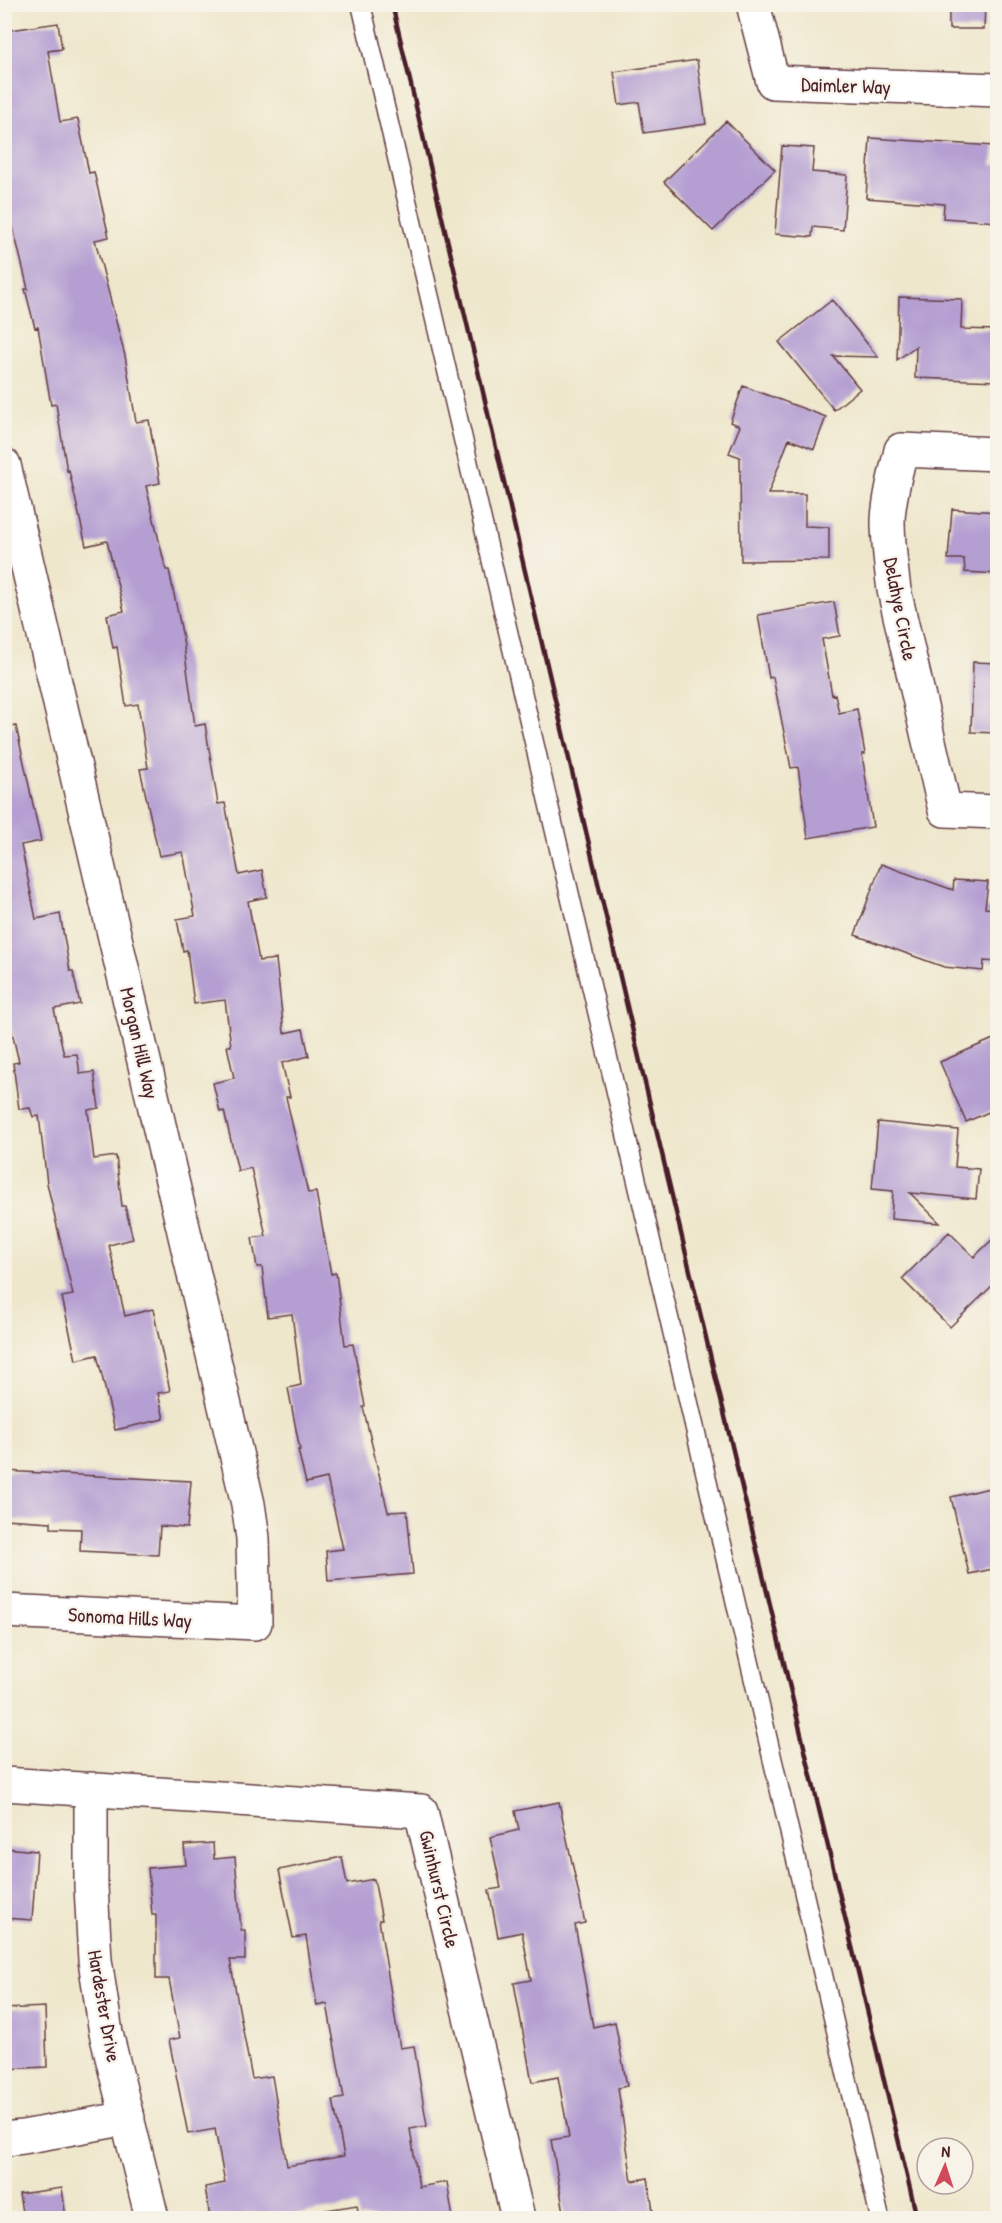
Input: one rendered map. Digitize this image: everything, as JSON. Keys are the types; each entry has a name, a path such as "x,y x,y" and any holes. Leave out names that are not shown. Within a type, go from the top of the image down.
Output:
{"street":[{"name":"Daimler Way","path":"753,4 773,82 998,90"},
{"name":"Delahye Circle","path":"998,454 901,450 890,499 888,520 889,555 894,590 945,810 998,812"},
{"name":"Morgan Hill Way","path":"4,465 248,1504 253,1538 255,1623"},
{"name":"Sonoma Hills Way","path":"4,1611 255,1623"},
{"path":"4,1784 91,1789"},
{"name":"Hardester Drive","path":"91,1789 91,1886 95,1960 106,2033 152,2218"},
{"name":"Gwinhurst Circle","path":"91,1789 421,1811 518,2218"},
{"path":"4,2139 128,2118"}],"lane":[{"path":"361,4 880,2218"}],"building":[{"path":"949,4 985,4 984,29 949,29"},
{"path":"58,23 62,49 48,51 60,122 78,119 89,173 94,172 109,237 95,240 125,356 136,422 149,420 160,483 146,486 166,570 169,570 182,633 195,726 205,724 218,804 225,803 239,875 262,870 267,897 248,901 259,961 276,959 284,1033 303,1029 309,1056 282,1063 290,1097 286,1097 308,1193 316,1192 331,1274 336,1273 345,1345 353,1344 365,1406 363,1407 388,1512 407,1511 413,1574 328,1581 326,1551 343,1549 327,1478 306,1483 298,1450 300,1450 288,1388 301,1385 292,1314 268,1317 262,1267 257,1267 252,1238 266,1236 251,1168 238,1171 224,1111 220,1112 213,1083 234,1078 227,1046 231,1046 225,1000 194,1004 187,950 183,951 177,919 195,916 183,852 159,856 140,769 148,768 138,704 126,706 117,647 113,648 107,615 124,611 107,541 86,546 69,470 67,471 56,404 51,405 38,327 35,328 25,289 28,289 4,190 4,31"},
{"path":"697,60 706,124 644,133 639,102 619,105 614,72"},
{"path":"726,121 775,170 713,231 664,182"},
{"path":"870,138 994,146 992,165 998,165 998,222 943,218 944,204 866,198"},
{"path":"782,146 814,148 812,172 847,175 843,230 813,227 812,237 775,234"},
{"path":"899,297 962,299 961,329 998,330 998,381 915,378 916,346 897,360"},
{"path":"832,300 878,357 833,356 860,389 834,410 779,342"},
{"path":"743,386 826,417 814,449 789,439 768,494 805,494 805,526 829,527 829,560 741,561 740,457 729,453 740,426 730,422"},
{"path":"952,509 998,512 998,574 965,572 964,559 948,559"},
{"path":"834,602 840,636 822,639 832,695 835,694 839,713 857,709 865,754 862,754 873,827 808,838 798,767 791,768 773,677 769,678 758,615"},
{"path":"973,662 998,663 998,733 971,732"},
{"path":"16,726 41,841 21,845 36,919 60,914 70,971 73,971 80,1004 54,1009 64,1055 77,1054 80,1074 94,1072 99,1108 88,1110 94,1159 116,1156 122,1206 125,1206 133,1239 109,1245 125,1316 153,1309 170,1391 158,1393 164,1419 115,1430 97,1355 76,1360 62,1297 73,1295 47,1183 39,1116 33,1117 30,1108 19,1109 13,1063 19,1062 4,998 4,727"},
{"path":"881,864 953,890 954,880 988,882 985,908 998,909 998,962 984,961 983,971 944,967 855,935"},
{"path":"998,1037 998,1108 966,1122 940,1062"},
{"path":"878,1122 958,1130 955,1167 979,1169 976,1199 910,1193 940,1223 891,1219 893,1191 872,1189"},
{"path":"949,1232 974,1257 998,1234 998,1280 950,1327 902,1279"},
{"path":"4,1471 191,1481 187,1528 160,1526 158,1555 80,1551 81,1529 51,1528 51,1522 4,1519"},
{"path":"998,1486 998,1568 969,1574 951,1497"},
{"path":"559,1802 585,1923 575,1925 593,2027 615,2022 627,2086 618,2088 632,2181 648,2178 654,2218 565,2218 551,2140 569,2137 558,2077 532,2082 514,1983 531,1980 522,1932 498,1937 489,1890 501,1888 490,1837 519,1830 515,1811"},
{"path":"213,1843 214,1859 235,1857 241,1930 245,1930 245,1960 230,1960 252,2079 272,2076 287,2166 344,2156 333,2100 344,2098 327,2004 317,2006 306,1936 293,1938 279,1870 342,1857 347,1884 374,1879 400,2048 414,2046 427,2126 410,2129 419,2187 447,2182 453,2218 359,2218 357,2205 276,2218 210,2218 205,2187 225,2183 215,2129 188,2134 169,2040 180,2038 169,1979 156,1979 156,1915 152,1915 148,1868 186,1865 184,1845"},
{"path":"4,1848 37,1851 32,1920 4,1918"},
{"path":"45,2007 47,2067 4,2069 4,2009"},
{"path":"62,2188 66,2218 23,2218 19,2194"}],"railway":[{"path":"392,4 645,1083 917,2218"}]}
